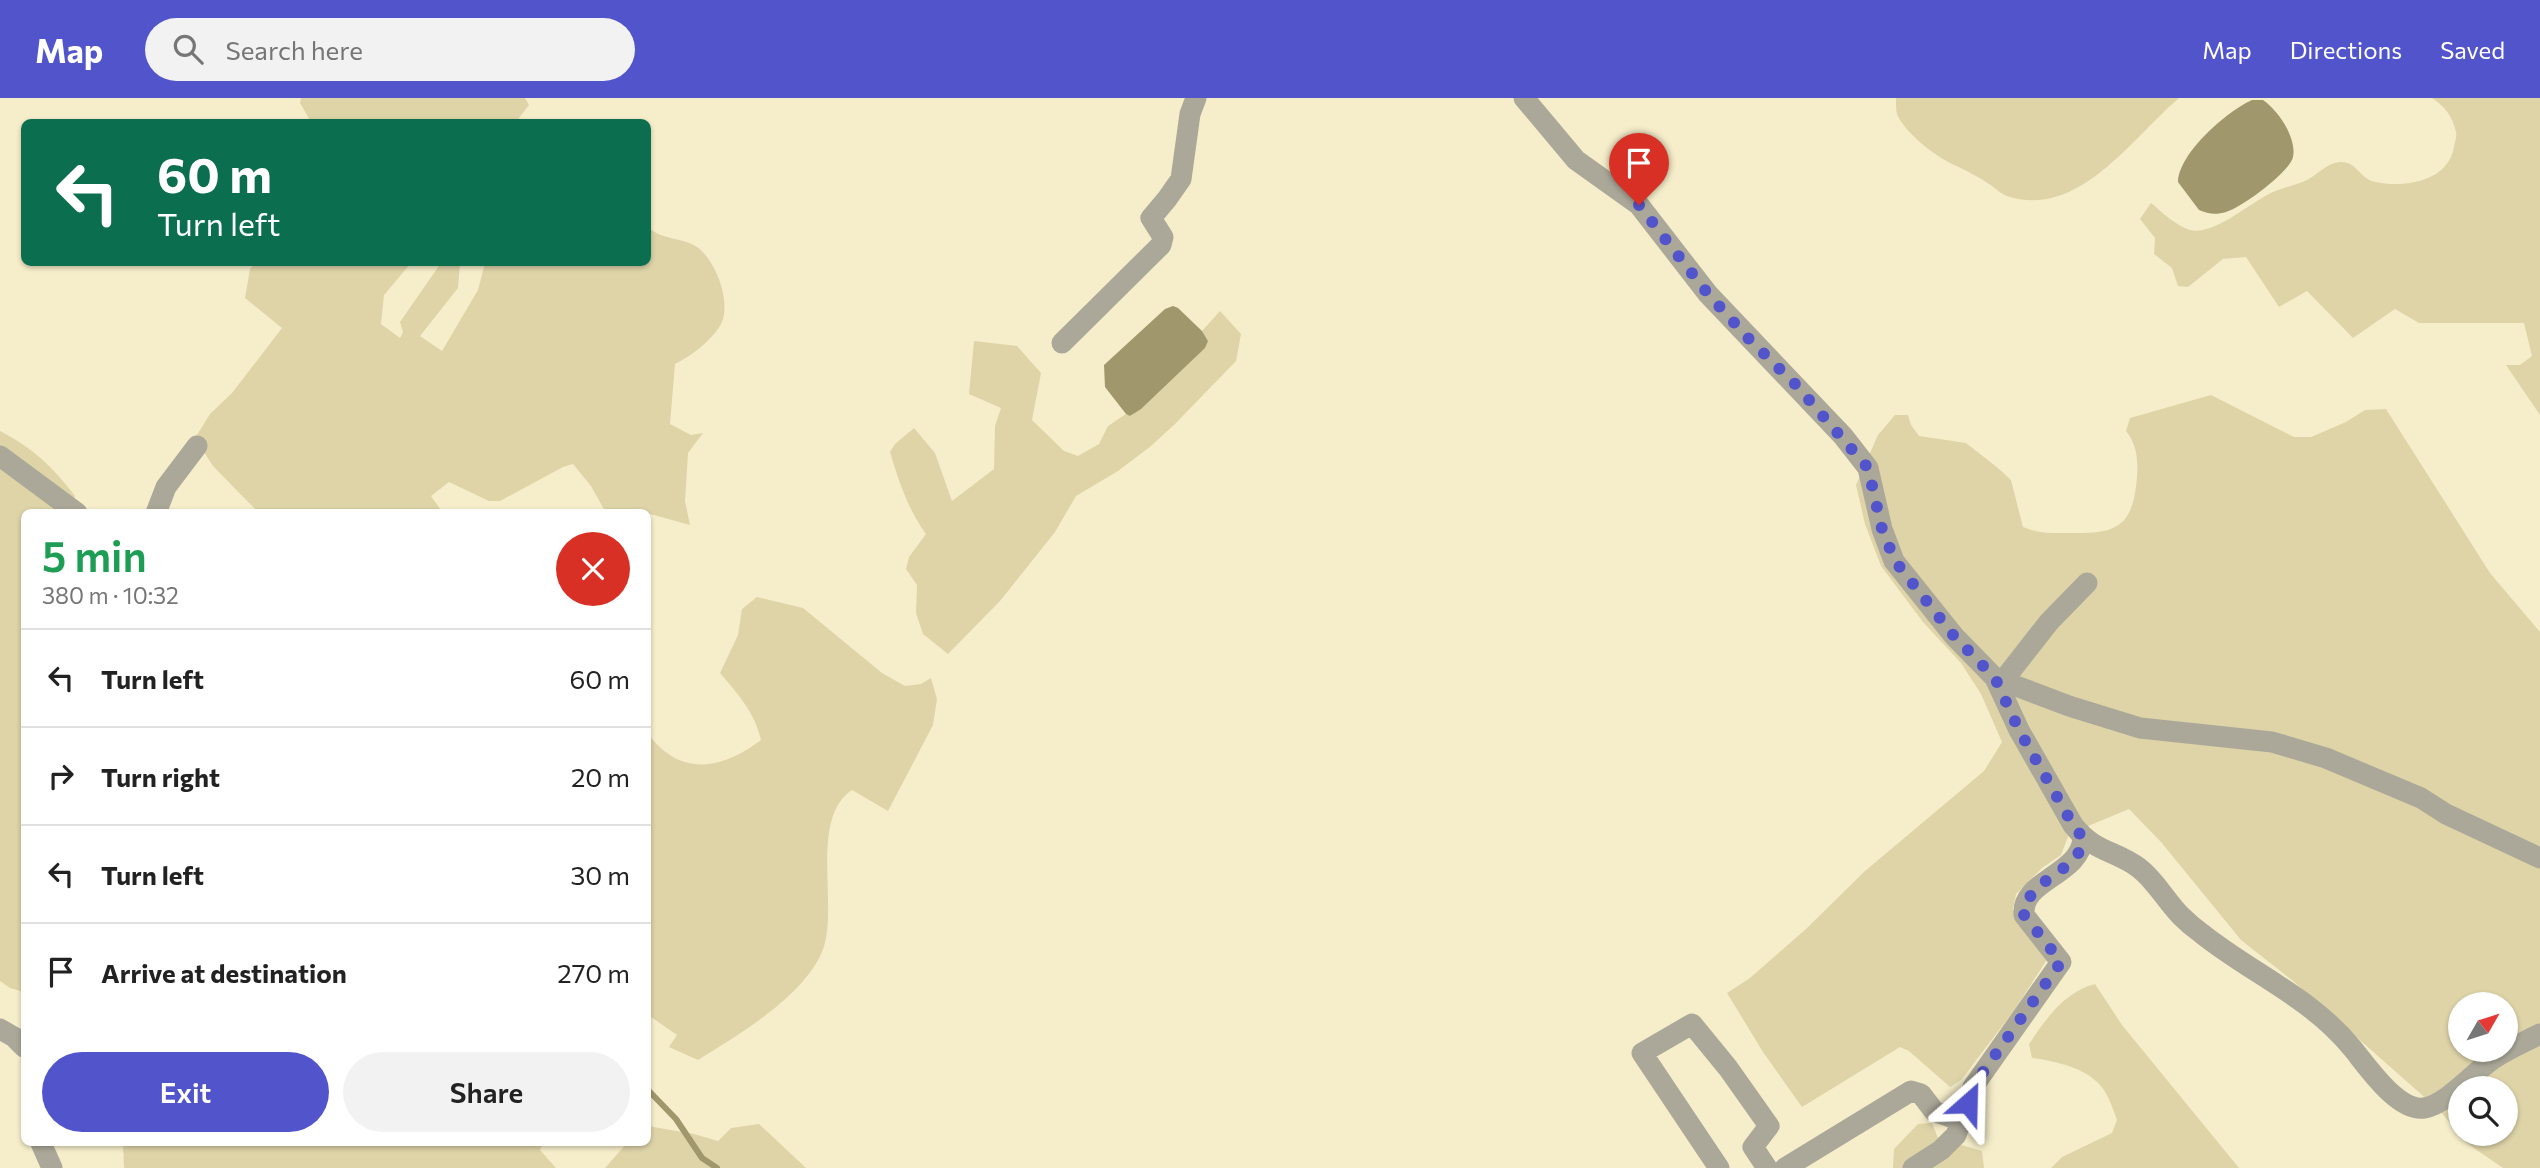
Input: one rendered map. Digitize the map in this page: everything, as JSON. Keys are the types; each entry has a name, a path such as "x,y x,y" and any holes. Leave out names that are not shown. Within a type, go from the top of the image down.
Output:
{"street":[{"path":"1062,343 1161,246 1163,237 1151,218 1181,179 1189,114 1196,98"},
{"path":"1524,98 1576,160 1639,205 1708,294 1843,436 1868,468 1882,529 1895,561 1954,636 1999,680 2019,730 2083,838 2101,850 2138,867 2180,916 2204,936 2275,981 2320,1014 2343,1036 2395,1097 2413,1107 2424,1108 2438,1102 2493,1059 2540,1034"},
{"path":"158,509 166,487 197,446"},
{"path":"0,456 72,509"},
{"path":"1999,680 2087,583"},
{"path":"1999,680 2140,728 2272,743 2326,758 2421,798 2446,814 2540,859"},
{"path":"1913,1168 1941,1150 1956,1135 1973,1087 2061,962 2024,915 2023,906 2046,880 2071,864 2082,849 2083,838"},
{"path":"1720,1168 1642,1053 1692,1024 1728,1068 1769,1126 1753,1147 1767,1168"},
{"path":"0,1029 21,1044"},
{"path":"1785,1168 1912,1091 1921,1094 1934,1111 1962,1121"},
{"path":"42,1146 51,1168"}],"shaded area":[{"path":"301,98 525,98 529,105 518,119 309,119 300,103"},
{"path":"1896,98 2179,98 2102,171 2080,186 2057,196 2033,200 2005,195 1929,149 1913,136 1901,121 1897,114"},
{"path":"2432,98 2540,98 2540,415 2506,365 2520,365 2532,356 2524,323 2419,323 2395,309 2353,338 2307,291 2279,307 2246,257 2223,259 2188,287 2178,286 2172,268 2154,254 2155,238 2140,219 2151,203 2185,228 2199,231 2219,224 2272,193 2307,180 2326,167 2340,162 2351,164 2375,182 2399,184 2423,180 2443,168 2450,159 2456,138 2450,116"},
{"path":"2252,100 2263,100 2275,110 2285,125 2292,141 2293,157 2290,164 2264,189 2233,209 2215,214 2199,210 2178,182 2180,171 2195,146 2217,124"},
{"path":"651,229 691,244 704,253 720,284 725,307 724,317 711,338 675,364 670,424 691,435 703,433 688,453 685,501 690,525 651,514 651,509 604,509 591,486 573,464 500,501 489,501 449,482 431,496 440,509 255,509 213,466 195,438 210,414 232,393 282,328 245,298 252,266 408,266 384,295 381,324 400,338 403,332 400,322 439,266 460,266 458,288 420,336 442,351 478,290 484,266 651,266"},
{"path":"1173,306 1202,331 1208,341 1205,348 1141,409 1130,416 1105,387 1104,365 1165,309"},
{"path":"1220,311 1241,334 1236,361 1151,446 1118,471 1076,496 1055,532 1000,601 948,654 923,634 916,613 917,585 906,569 909,557 926,534 905,495 890,452 895,444 914,428 935,453 952,501 994,469 995,426 1001,408 969,394 974,341 1017,346 1041,373 1032,420 1064,451 1078,456 1099,444 1108,426 1126,414 1131,416 1208,341 1202,331"},
{"path":"2211,395 2294,437 2311,437 2346,422 2365,410 2386,409 2490,573 2540,632 2540,1168 2503,1168 2471,1146 2518,1146 2518,1076 2448,1076 2448,1121 2293,981 2241,940 2161,842 2129,809 2069,834 2061,855 2042,868 2016,894 2013,909 2050,955 2013,1012 1961,1080 1950,1087 1909,1051 1900,1047 1802,1107 1763,1052 1727,993 1750,978 1806,929 1865,871 1984,771 2002,742 1981,694 1961,663 1923,622 1881,566 1865,524 1856,485 1878,435 1895,415 1908,415 1919,436 1966,443 2011,480 2023,527 2047,533 2087,533 2101,532 2120,524 2132,507 2137,464 2135,447 2126,431 2130,418"},
{"path":"0,431 42,459 75,496 70,509 21,509 21,991 0,981"},
{"path":"757,597 803,608 882,673 905,686 921,684 931,678 937,699 933,725 888,811 852,790 839,804 831,822 828,843 827,934 813,969 785,1000 768,1014 698,1060 669,1047 677,1035 651,1017 651,738 660,748 674,757 688,763 702,764 731,758 761,740 750,712 720,673 738,635 742,609"},
{"path":"2095,984 2122,1025 2239,1168 2051,1168 2062,1157 2112,1133 2117,1120 2106,1094 2096,1081 2074,1068 2032,1058 2029,1044 2049,1016 2065,1000"},
{"path":"1932,1123 1938,1138 1982,1151 1984,1168 1893,1168 1894,1149 1918,1124"},
{"path":"759,1124 806,1168 605,1168 624,1146 651,1146 651,1127 718,1141 731,1128"},
{"path":"123,1146 542,1146 540,1150 556,1168 124,1168"}],"waterway":[{"path":"651,1093 676,1119 702,1158 717,1168"}],"route":[{"path":"1639,205 1708,294 1843,436 1868,468 1882,529 1895,561 1954,636 1995,678 2019,730 2083,838 2082,849 2071,864 2046,880 2023,906 2024,915 2061,962 1973,1087 1968,1103"}]}
